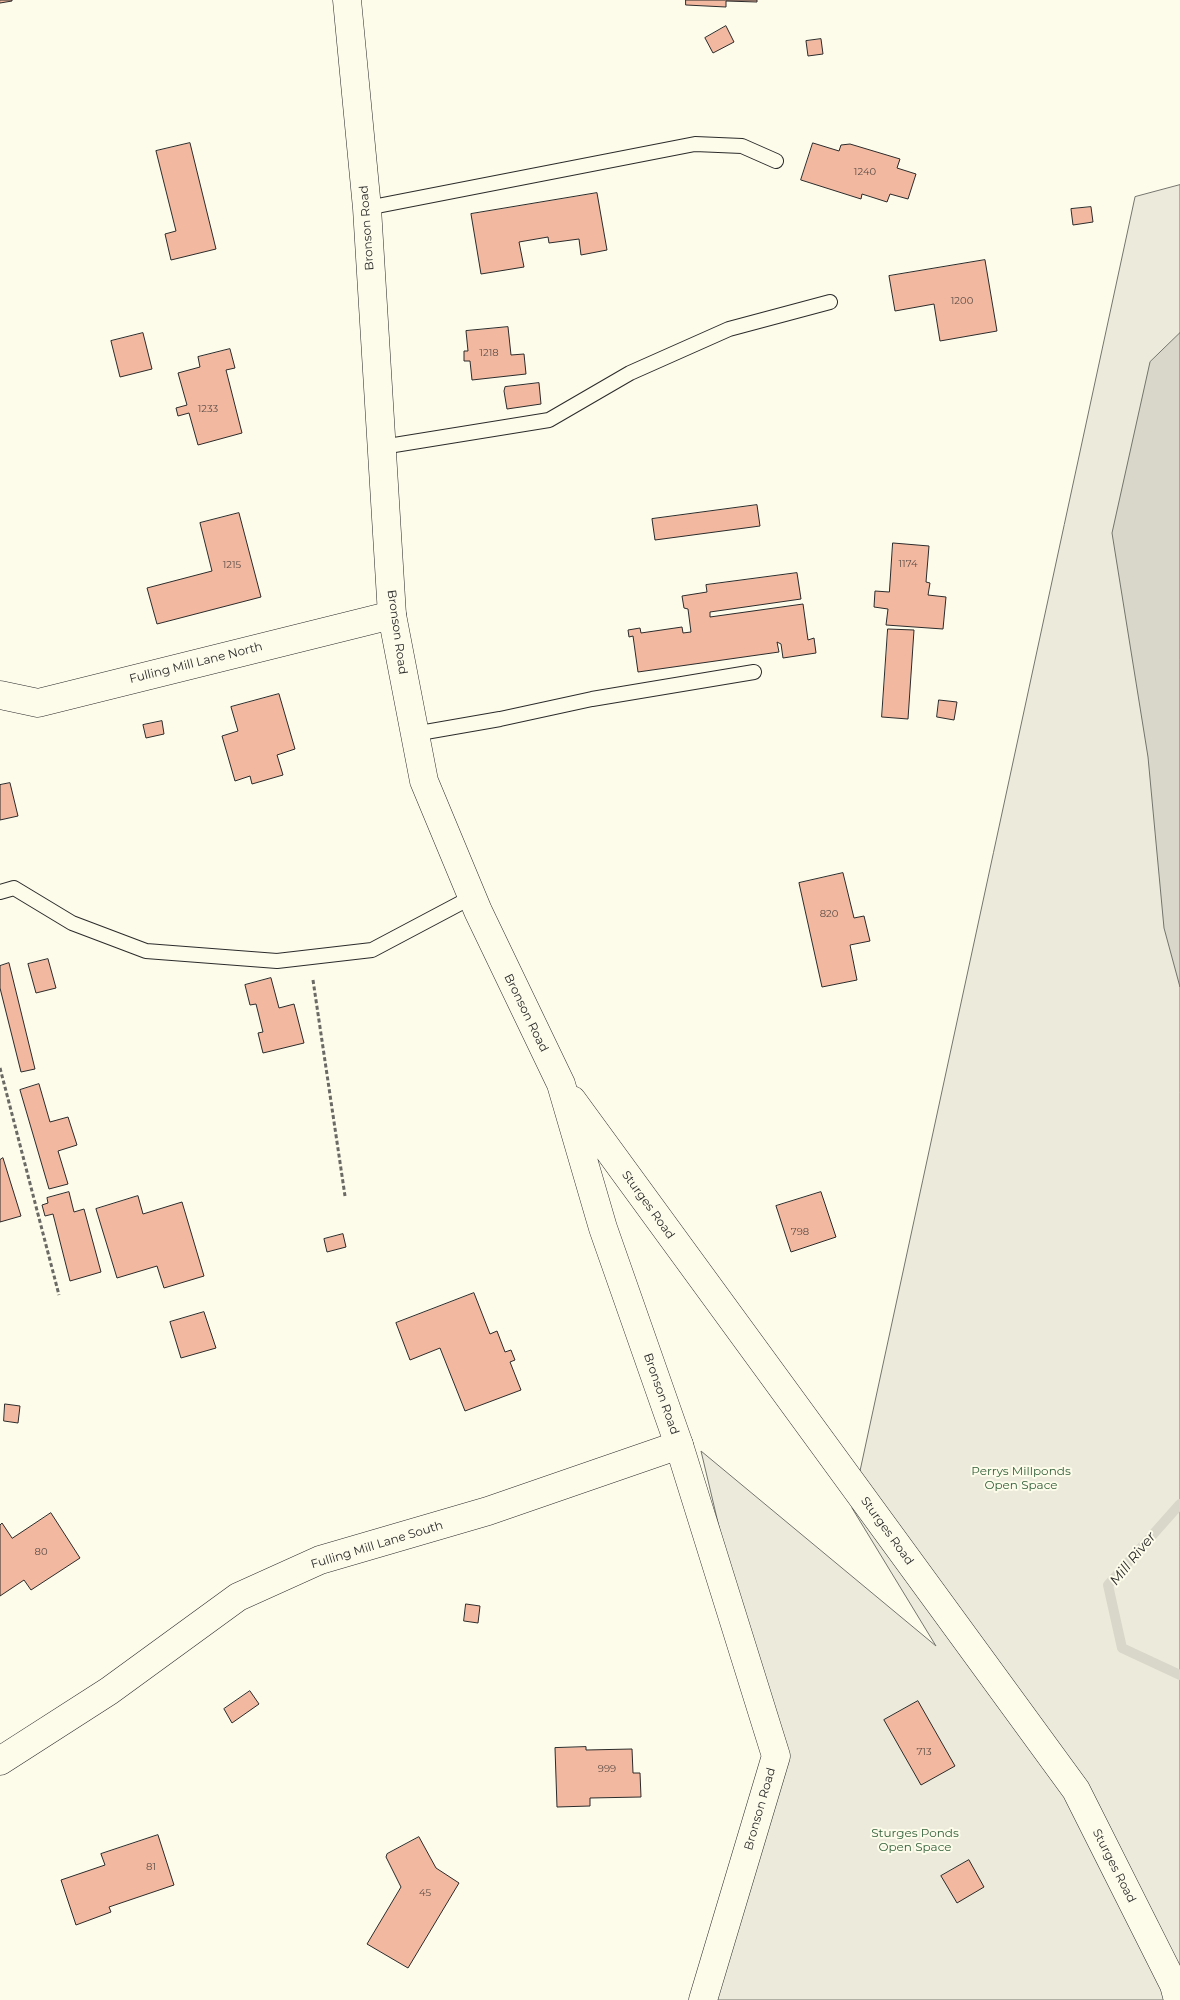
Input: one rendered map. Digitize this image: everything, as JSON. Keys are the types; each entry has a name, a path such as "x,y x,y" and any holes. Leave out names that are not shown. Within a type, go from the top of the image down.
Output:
{"main road":[{"name":"Bronson Road","path":"347,0 367,208 392,615 424,781 472,897 561,1084 603,1228 679,1445 776,1756 703,2000"},
{"name":"Fulling Mill Lane North","path":"0,695 38,703 392,615"},
{"name":"Sturges Road","path":"561,1084 1076,1790 1174,1985 1178,2000"},
{"name":"Fulling Mill Lane South","path":"0,1762 109,1691 238,1597 320,1560 488,1511 679,1445"}],"lane":[{"path":"367,208 695,144 742,146 776,161"},
{"path":"382,446 549,420 630,373 729,329 830,302"},
{"path":"414,734 500,719 592,699 754,672"},
{"path":"0,892 14,888 72,923 146,951 277,961 372,950 472,897"}],"path":[{"path":"310,957 345,1196"},
{"path":"0,1068 58,1295"}],"green space":[{"name":"Perrys Millponds Open Space","path":"1180,185 1180,2000 714,2000 770,1755 753,1670 701,1451 936,1646 852,1508 1135,197"}],"shaded area":[{"path":"1180,333 1180,987 1164,928 1148,757 1112,533 1150,362"}],"building":[{"path":"0,0 12,0 12,1 0,3"},
{"path":"686,0 757,0 757,2 726,1 726,7 686,5"},
{"path":"726,26 734,42 713,53 705,38"},
{"path":"821,39 823,54 808,56 806,41"},
{"path":"190,143 216,249 171,260 165,234 176,231 156,151"},
{"path":"813,143 839,151 841,145 850,144 900,159 897,168 916,174 908,199 890,194 887,202 862,194 861,199 801,180"},
{"path":"597,193 607,250 581,255 579,239 549,243 548,237 519,242 524,267 481,274 471,214"},
{"path":"1091,207 1093,222 1073,225 1071,209"},
{"path":"985,260 997,331 940,341 934,304 895,311 889,276"},
{"path":"508,327 511,355 524,354 526,374 472,380 470,361 464,361 464,351 468,351 466,331"},
{"path":"143,333 152,369 120,377 111,341"},
{"path":"230,349 235,368 226,370 242,433 198,445 189,413 178,416 176,408 187,405 178,373 200,367 198,357"},
{"path":"539,383 541,404 507,409 505,387"},
{"path":"757,505 760,526 655,540 652,519"},
{"path":"239,513 261,597 157,624 147,588 212,571 200,523"},
{"path":"893,543 929,546 926,582 930,583 928,595 946,597 943,629 886,625 888,609 874,607 875,591 889,592"},
{"path":"797,573 801,599 710,612 710,617 803,604 808,640 814,638 816,653 783,658 781,644 777,642 779,652 638,672 633,636 629,637 628,630 640,628 641,633 682,627 683,633 691,632 688,609 684,608 682,596 707,592 706,585"},
{"path":"888,629 914,630 908,719 882,717"},
{"path":"279,694 295,749 277,755 283,775 252,784 250,776 235,781 222,736 238,731 231,707"},
{"path":"939,700 957,702 954,720 937,717"},
{"path":"162,721 164,734 146,738 143,725"},
{"path":"10,783 18,816 0,820 0,785"},
{"path":"843,873 854,918 864,916 870,941 850,945 857,980 822,987 799,883"},
{"path":"48,959 56,988 36,993 28,964"},
{"path":"9,963 35,1069 21,1072 0,988 0,966"},
{"path":"271,978 279,1008 294,1004 304,1043 263,1053 258,1033 263,1032 256,1004 250,1005 245,985"},
{"path":"39,1084 50,1122 68,1117 77,1145 58,1151 68,1184 49,1189 20,1090"},
{"path":"3,1158 21,1216 0,1222 0,1160"},
{"path":"69,1192 74,1212 84,1209 101,1272 70,1281 53,1214 45,1216 42,1205 48,1203 47,1198"},
{"path":"821,1192 836,1237 791,1252 776,1206"},
{"path":"138,1196 143,1214 182,1202 204,1276 164,1288 157,1266 117,1278 96,1209"},
{"path":"343,1234 346,1247 327,1252 324,1239"},
{"path":"474,1293 490,1334 497,1331 505,1352 511,1350 515,1360 510,1362 521,1390 465,1411 440,1348 410,1360 396,1323"},
{"path":"204,1312 216,1348 181,1358 170,1322"},
{"path":"5,1404 20,1406 18,1423 4,1421"},
{"path":"51,1513 80,1558 31,1590 24,1580 0,1596 0,1525 2,1523 12,1538"},
{"path":"466,1604 480,1606 478,1623 464,1621"},
{"path":"250,1691 259,1704 232,1723 224,1709"},
{"path":"918,1701 955,1766 921,1785 884,1720"},
{"path":"586,1747 586,1750 632,1749 633,1773 640,1773 641,1797 590,1798 590,1806 557,1807 555,1748"},
{"path":"158,1835 174,1885 109,1907 111,1912 76,1925 61,1880 105,1865 101,1854"},
{"path":"419,1837 436,1868 459,1883 408,1968 367,1944 401,1887 386,1857 387,1854"},
{"path":"969,1860 984,1887 957,1903 941,1876"}],"waterway":[{"name":"Mill River","path":"1180,1504 1108,1585 1122,1648 1180,1675"}],"park label":[{"name":"Sturges Ponds Open Space","path":"915,1840"}]}
